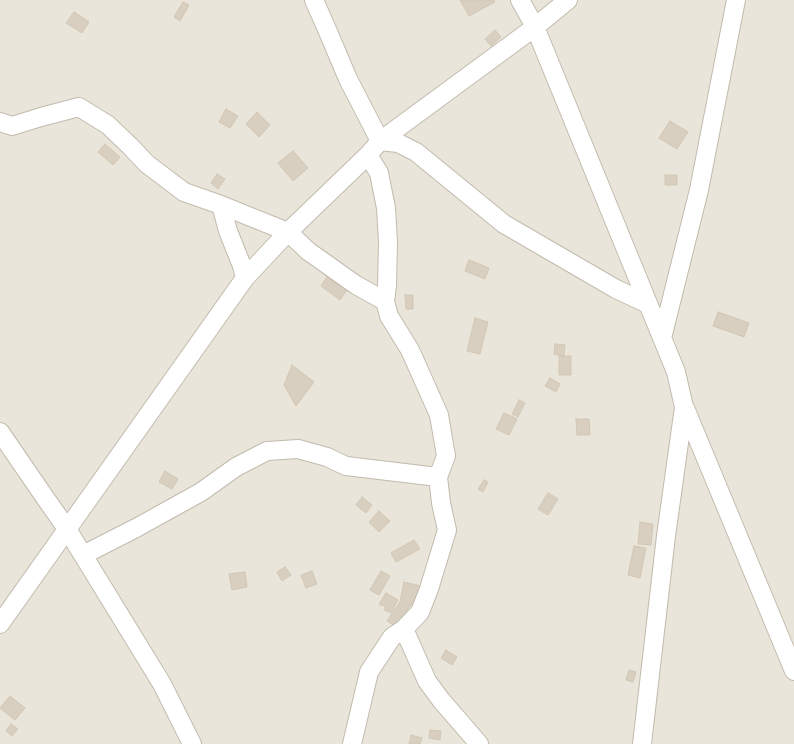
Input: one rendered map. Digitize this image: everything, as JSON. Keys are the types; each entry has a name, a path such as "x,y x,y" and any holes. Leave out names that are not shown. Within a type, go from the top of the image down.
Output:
{"street":[{"path":"314,0 348,79 380,141"},
{"path":"520,0 535,27 676,372 684,407 794,671"},
{"path":"0,624 245,278 288,232 368,155 380,141 535,27 568,0"},
{"path":"662,338 698,190 736,0"},
{"path":"0,122 12,126 79,107 108,125 147,164 184,192 288,232 308,251 350,281 385,301"},
{"path":"380,141 398,143 416,152 504,224 616,289 648,304"},
{"path":"352,744 370,672 392,637 404,629 420,612 429,589 447,530 441,503 438,477 446,456 439,415 410,350 389,316 385,301 387,286 388,242 386,208 379,173 368,155"},
{"path":"221,205 228,231 242,266 245,278"},
{"path":"642,744 666,536 684,407"},
{"path":"0,432 67,529 162,684 192,744"},
{"path":"83,555 194,496 236,468 268,451 298,449 327,457 346,466 438,477"},
{"path":"404,629 427,682 479,744"}],"shaded area":[{"path":"0,0 794,0 794,744 0,744"}],"building":[{"path":"460,0 494,0 495,2 469,16"},
{"path":"183,2 189,5 180,21 174,17"},
{"path":"74,12 89,22 82,33 66,23"},
{"path":"495,30 501,37 491,46 485,39"},
{"path":"226,109 238,116 230,128 219,122"},
{"path":"257,112 270,125 259,137 246,124"},
{"path":"670,121 688,132 677,149 659,138"},
{"path":"105,144 120,157 113,165 98,152"},
{"path":"293,151 308,168 293,181 278,163"},
{"path":"217,174 225,179 218,189 211,183"},
{"path":"665,175 677,175 677,185 665,185"},
{"path":"469,260 489,268 485,279 465,271"},
{"path":"327,277 347,290 340,300 321,286"},
{"path":"405,295 413,295 413,309 406,309"},
{"path":"718,312 749,323 744,337 713,326"},
{"path":"475,318 488,322 480,354 467,351"},
{"path":"555,344 565,345 564,356 554,354"},
{"path":"559,356 571,356 571,375 559,375"},
{"path":"292,365 314,382 296,406 284,385"},
{"path":"550,378 560,384 556,392 545,386"},
{"path":"519,400 525,403 518,417 512,414"},
{"path":"504,413 517,419 509,435 496,429"},
{"path":"576,419 589,419 590,435 577,435"},
{"path":"165,471 178,479 172,489 159,482"},
{"path":"484,480 488,482 483,492 478,489"},
{"path":"548,493 558,499 548,515 538,509"},
{"path":"362,497 372,505 366,513 356,505"},
{"path":"379,511 390,521 379,532 369,522"},
{"path":"640,522 653,524 651,545 638,544"},
{"path":"414,540 420,549 396,562 391,553"},
{"path":"634,546 646,548 640,578 628,575"},
{"path":"285,567 291,575 282,581 277,572"},
{"path":"312,571 317,584 306,588 301,575"},
{"path":"381,571 390,576 379,595 370,590"},
{"path":"245,572 247,587 232,590 229,574"},
{"path":"404,582 421,586 417,606 411,604 397,627 387,621 400,602"},
{"path":"386,593 398,600 391,613 384,610 386,607 379,604"},
{"path":"446,650 457,657 452,665 441,658"},
{"path":"629,670 636,672 633,682 626,680"},
{"path":"10,696 25,708 15,720 0,708"},
{"path":"11,724 18,729 12,736 6,731"},
{"path":"430,730 441,731 440,740 429,738"},
{"path":"411,735 422,738 420,744 409,744"}]}
